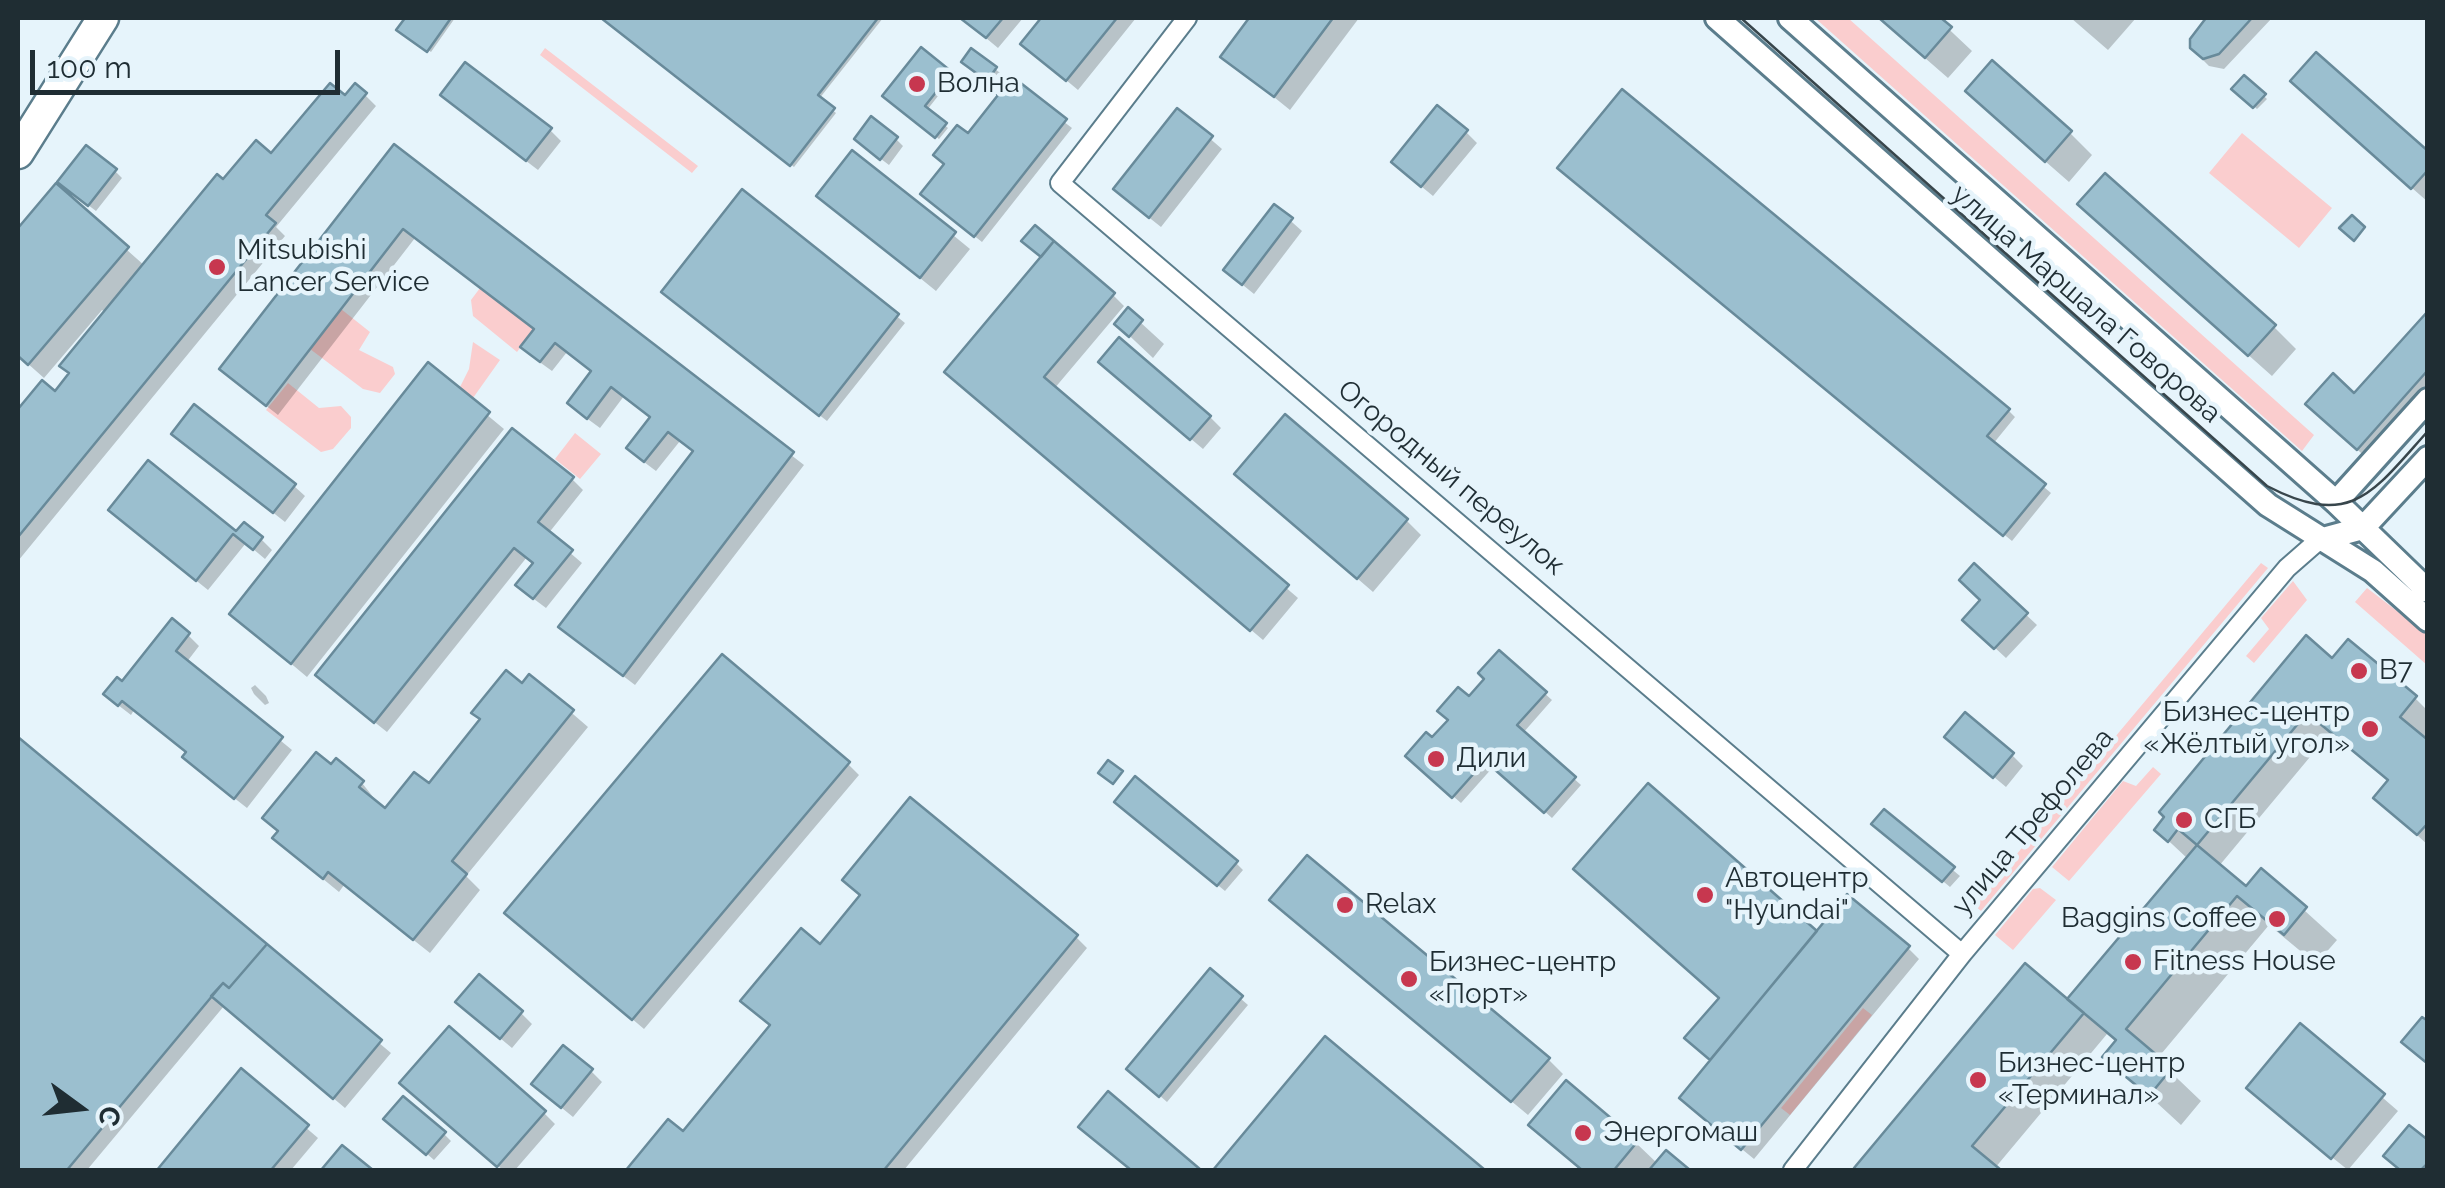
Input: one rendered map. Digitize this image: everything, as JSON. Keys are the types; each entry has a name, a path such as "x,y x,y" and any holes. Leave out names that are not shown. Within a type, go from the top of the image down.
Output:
{"highway":[{"path":"18,152 103,18"}],"main road":[{"name":"улица Маршала Говорова","path":"1716,18 2268,505 2373,572 2428,620"},
{"name":"улица Маршала Говорова","path":"1790,18 2336,502 2428,591"},
{"path":"2336,502 2428,400"},
{"path":"2363,528 2428,458"},
{"name":"улица Трефолева","path":"2319,540 2363,528"}],"street":[{"name":"Огородный переулок","path":"1187,18 1060,183 1962,954"},
{"name":"улица Трефолева","path":"1793,1170 1962,954 2283,572 2319,540"}],"shaded area":[{"path":"1815,18 1848,18 2314,435 2302,451"},
{"path":"545,48 698,166 692,173 540,55"},
{"path":"2242,133 2332,208 2299,248 2209,173"},
{"path":"480,288 534,329 517,352 473,316 471,300"},
{"path":"341,309 370,332 359,350 393,367 395,374 380,393 363,389 310,349"},
{"path":"473,342 500,360 473,398 460,387 469,369"},
{"path":"288,383 319,408 341,406 351,417 351,428 333,449 321,452 266,410"},
{"path":"575,433 601,454 580,479 555,459"},
{"path":"2261,563 2268,568 1981,911 1974,905"},
{"path":"2293,581 2307,600 2254,663 2246,656 2269,629 2261,618"},
{"path":"2367,588 2427,634 2427,665 2355,602"},
{"path":"2153,767 2161,774 2069,881 2052,867 2123,781 2136,786"},
{"path":"2040,888 2056,900 2013,950 1995,935 2033,889"},
{"path":"1863,1008 1872,1015 1790,1115 1781,1108"}],"building":[{"path":"405,18 451,18 427,52 396,30"},
{"path":"601,18 878,18 818,95 835,108 790,166"},
{"path":"960,18 1003,18 986,38"},
{"path":"1041,18 1117,18 1066,81 1020,44"},
{"path":"1249,18 1333,18 1274,97 1220,57"},
{"path":"1879,18 1941,18 1952,27 1925,58"},
{"path":"2206,18 2252,18 2219,54 2203,59 2190,48 2190,39"},
{"name":"Волна","path":"921,47 952,72 925,106 947,123 935,138 882,96"},
{"path":"971,48 997,67 987,81 961,62"},
{"path":"2316,52 2428,151 2428,170 2411,189 2290,81"},
{"path":"1992,60 2072,131 2045,162 1965,91"},
{"path":"465,62 552,128 526,161 440,95"},
{"path":"1001,75 1010,81 1013,77 1067,119 974,237 920,194 944,164 933,155 957,125 968,133 998,95 990,89"},
{"path":"2244,75 2266,94 2253,108 2231,89"},
{"path":"330,83 345,95 355,83 367,93 266,215 276,223 18,537 18,409 42,380 55,391 69,373 59,366 217,174 223,179 256,140 271,153"},
{"path":"1622,89 2010,409 1987,436 2046,484 2003,536 1557,168"},
{"path":"1437,105 1468,130 1421,187 1391,162"},
{"path":"1177,108 1213,136 1149,218 1113,189"},
{"path":"871,116 898,137 880,160 854,139"},
{"path":"394,144 794,452 623,676 558,627 693,451 668,432 644,462 626,448 650,417 611,387 587,419 567,403 591,371 555,343 540,362 520,347 534,329 403,229 266,406 219,369"},
{"path":"86,145 117,169 88,206 57,182"},
{"path":"852,150 956,232 920,278 816,196"},
{"path":"2105,173 2276,325 2248,356 2077,204"},
{"path":"56,183 129,247 28,365 18,356 18,228"},
{"path":"742,189 899,314 819,416 661,292"},
{"path":"1274,204 1293,218 1242,285 1223,270"},
{"path":"2352,215 2365,227 2354,241 2339,228"},
{"path":"1035,225 1054,241 1041,257 1021,241"},
{"path":"1054,241 1115,293 1044,377 1289,585 1250,631 944,372"},
{"path":"1128,307 1143,320 1129,337 1114,324"},
{"path":"2428,311 2428,370 2357,450 2305,404 2333,373 2354,393"},
{"path":"1119,337 1211,416 1190,440 1098,362"},
{"path":"428,362 490,412 291,664 229,614"},
{"path":"194,404 296,484 273,513 171,434"},
{"path":"1285,414 1408,519 1357,579 1234,474"},
{"path":"512,428 574,477 538,522 573,550 533,599 515,585 533,563 514,548 374,723 315,675"},
{"path":"148,460 236,531 244,522 263,537 253,550 233,534 196,581 108,510"},
{"path":"1974,563 2028,613 1994,649 1962,620 1980,600 1959,580"},
{"path":"172,618 190,633 176,651 283,737 234,799 182,757 186,752 122,701 118,706 103,694 117,677 122,681"},
{"name":"Бизнес-центр «Жёлтый угол»","path":"2306,635 2332,658 2348,639 2417,696 2400,717 2428,740 2428,823 2417,835 2373,798 2388,780 2307,713 2197,845 2178,829 2168,842 2154,830 2164,817 2159,812"},
{"path":"1499,650 1547,692 1517,725 1576,777 1544,813 1485,761 1452,798 1405,756 1426,732 1432,737 1448,720 1437,711 1458,687 1469,696 1484,679 1478,673"},
{"path":"722,654 850,762 632,1020 504,913"},
{"path":"506,670 522,683 529,674 574,710 452,861 467,874 413,940 328,872 323,879 272,838 278,831 262,818 316,752 331,764 336,758 364,781 359,787 385,808 414,772 429,783 480,719 471,713"},
{"path":"1965,712 2014,753 1993,778 1944,737"},
{"path":"18,737 267,944 229,988 223,983 67,1170 18,1170"},
{"path":"1108,760 1123,771 1113,784 1098,773"},
{"path":"1135,776 1238,861 1217,886 1114,802"},
{"path":"1648,783 1817,931 1710,1060 1684,1038 1719,998 1573,869"},
{"path":"910,797 1078,935 884,1170 626,1170 668,1119 683,1131 770,1025 740,1001 801,928 820,944 860,895 842,880"},
{"path":"1884,809 1955,867 1942,882 1871,824"},
{"path":"2197,845 2246,886 2261,868 2307,907 2284,935 2237,896 2126,1029 2172,1068 2149,1096 2102,1057 2116,1040 2067,999"},
{"name":"Бизнес-центр «Порт»","path":"1307,855 1550,1058 1511,1102 1269,900"},
{"path":"1847,894 1910,946 1741,1150 1679,1098"},
{"path":"267,944 382,1040 333,1099 211,996 223,983 229,988"},
{"name":"Бизнес-центр «Терминал»","path":"2025,963 2084,1013 1972,1146 2001,1170 1854,1168"},
{"path":"1210,968 1243,996 1159,1097 1126,1069"},
{"path":"479,974 523,1011 500,1039 455,1002"},
{"path":"2422,1017 2428,1021 2428,1064 2401,1042"},
{"path":"2300,1023 2385,1094 2331,1159 2246,1088"},
{"path":"449,1026 546,1111 497,1167 399,1083"},
{"path":"1325,1036 1485,1170 1213,1170"},
{"path":"563,1045 593,1069 561,1108 531,1084"},
{"path":"241,1068 309,1125 271,1170 157,1170"},
{"name":"Энергомаш","path":"1566,1080 1638,1141 1614,1170 1582,1170 1528,1125"},
{"path":"1108,1091 1201,1170 1131,1170 1078,1127"},
{"path":"403,1096 446,1132 426,1155 383,1119"},
{"path":"2409,1125 2428,1140 2428,1163 2421,1170 2400,1170 2383,1156"},
{"path":"342,1145 373,1170 321,1170"},
{"path":"1666,1150 1690,1170 1649,1170"}],"tram line":[{"path":"1741,18 2267,486 2320,505 2359,498 2392,472 2428,431"}],"place":[{"name":"Волна","path":"917,84"},
{"name":"Mitsubishi Lancer Service","path":"217,267"},
{"name":"В7","path":"2359,671"},
{"name":"Бизнес-центр «Жёлтый угол»","path":"2370,729"},
{"name":"Дили","path":"1436,759"},
{"name":"СГБ","path":"2184,820"},
{"name":"Автоцентр \"Hyundai\"","path":"1705,895"},
{"name":"Relax","path":"1345,905"},
{"name":"Baggins Coffee","path":"2277,919"},
{"name":"Fitness House","path":"2133,962"},
{"name":"Бизнес-центр «Порт»","path":"1409,979"},
{"name":"Бизнес-центр «Терминал»","path":"1978,1080"},
{"name":"Энергомаш","path":"1583,1133"}]}
